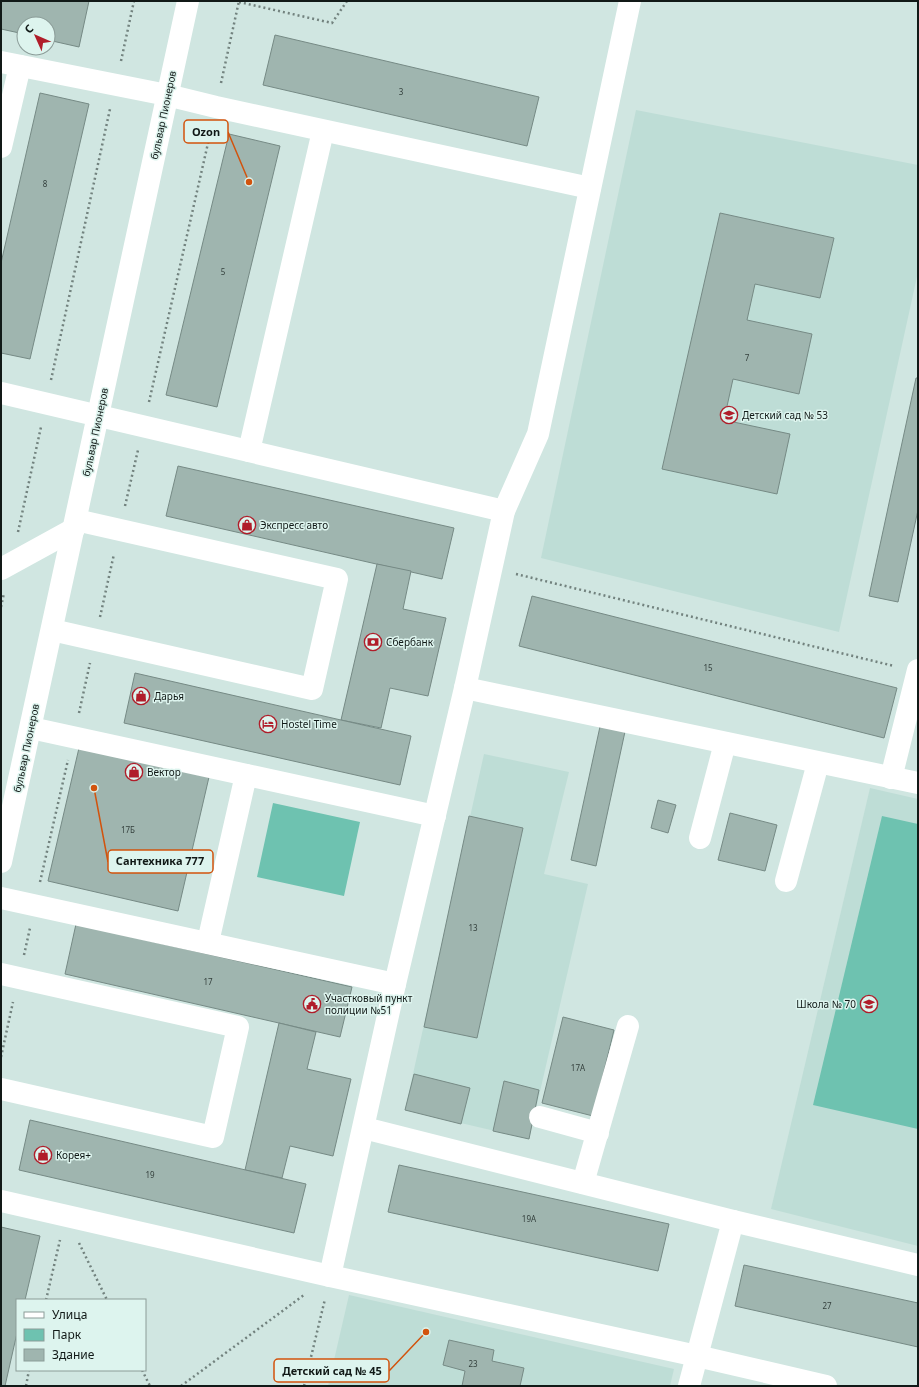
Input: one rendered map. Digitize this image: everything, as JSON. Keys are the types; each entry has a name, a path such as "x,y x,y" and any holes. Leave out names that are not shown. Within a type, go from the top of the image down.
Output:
{"street":[{"name":"бульвар Пионеров","path":"1,862 188,1"},
{"path":"330,1276 395,984 465,688 504,511 538,434 630,1"},
{"path":"1,147 11,64 167,95 323,131 590,188"},
{"path":"249,451 323,131"},
{"path":"1,393 504,511"},
{"path":"6,567 75,524 337,579 312,689 52,630"},
{"path":"891,778 918,671"},
{"path":"465,688 918,783"},
{"path":"31,728 435,816"},
{"path":"700,838 725,743"},
{"path":"786,880 818,763"},
{"path":"208,942 246,775"},
{"path":"1,898 395,984"},
{"path":"1,974 238,1028 213,1138 1,1089"},
{"path":"583,1183 628,1026"},
{"path":"540,1117 598,1133"},
{"path":"364,1128 733,1221 918,1265"},
{"path":"1,1201 826,1386"},
{"path":"689,1386 733,1221"}],"path":[{"path":"1,607 6,567 46,404 134,1"},
{"path":"239,2 332,23 347,1"},
{"path":"492,568 918,671"},
{"path":"46,1299 66,1216"},
{"path":"66,1216 107,1299"},
{"path":"181,1386 330,1276"},
{"path":"304,1386 330,1276"},
{"path":"26,1386 29,1371"},
{"path":"142,1371 150,1386"}],"shaded area":[{"name":"Детский сад № 53","path":"636,110 918,165 918,272 839,632 541,558"},
{"path":"484,754 569,772 544,874 588,884 529,1139 405,1110"},
{"name":"Школа № 70","path":"870,788 918,799 918,1246 771,1209"},
{"path":"349,1295 674,1369 670,1386 328,1386"}],"green space":[{"path":"273,803 360,822 344,896 257,877"},
{"path":"882,816 918,824 918,1129 813,1105"}],"building":[{"path":"1,1 89,1 79,47 56,42 56,16 16,16 16,32 1,29"},
{"path":"275,35 539,97 527,146 263,85"},
{"path":"40,93 89,104 30,359 1,353 1,263"},
{"path":"229,134 280,146 217,407 166,395"},
{"path":"720,213 834,238 820,298 755,284 747,320 812,334 799,394 733,379 724,420 790,434 777,494 662,469"},
{"path":"916,378 918,378 918,510 898,602 869,596"},
{"path":"178,466 454,528 442,579 166,516"},
{"path":"377,564 411,571 403,609 446,618 428,696 390,688 381,728 341,720"},
{"path":"532,596 897,688 884,738 519,646"},
{"path":"135,673 411,736 400,785 124,723"},
{"path":"601,722 626,727 596,866 571,860"},
{"path":"79,748 209,777 178,911 48,881"},
{"path":"658,800 676,805 668,833 651,828"},
{"path":"730,813 777,825 765,871 718,860"},
{"path":"469,816 523,828 477,1038 424,1027"},
{"path":"76,924 352,987 340,1037 65,974"},
{"path":"563,1017 614,1030 593,1116 542,1103"},
{"path":"279,1023 316,1032 307,1069 351,1079 333,1156 290,1146 282,1178 245,1170"},
{"path":"414,1074 470,1088 461,1124 405,1110"},
{"path":"504,1081 539,1090 529,1139 493,1131"},
{"path":"30,1120 306,1184 294,1233 19,1170"},
{"path":"399,1165 669,1224 658,1271 388,1212"},
{"path":"1,1227 40,1236 25,1299 16,1299 16,1337 5,1386 1,1386"},
{"path":"744,1265 918,1303 918,1347 735,1306"},
{"path":"449,1340 494,1350 492,1361 524,1368 520,1386 462,1386 465,1371 443,1365"}],"place":[{"name":"Ozon","path":"249,182"},
{"name":"Детский сад № 53","path":"729,415"},
{"name":"Экспресс авто","path":"247,525"},
{"name":"Сбербанк","path":"373,642"},
{"name":"Дарья","path":"141,696"},
{"name":"Hostel Time","path":"268,724"},
{"name":"Вектор","path":"134,772"},
{"name":"Сантехника 777","path":"94,788"},
{"name":"Участковый пункт полиции №51","path":"312,1004"},
{"name":"Школа № 70","path":"869,1004"},
{"name":"Корея+","path":"43,1155"},
{"name":"Детский сад № 45","path":"426,1332"}]}
